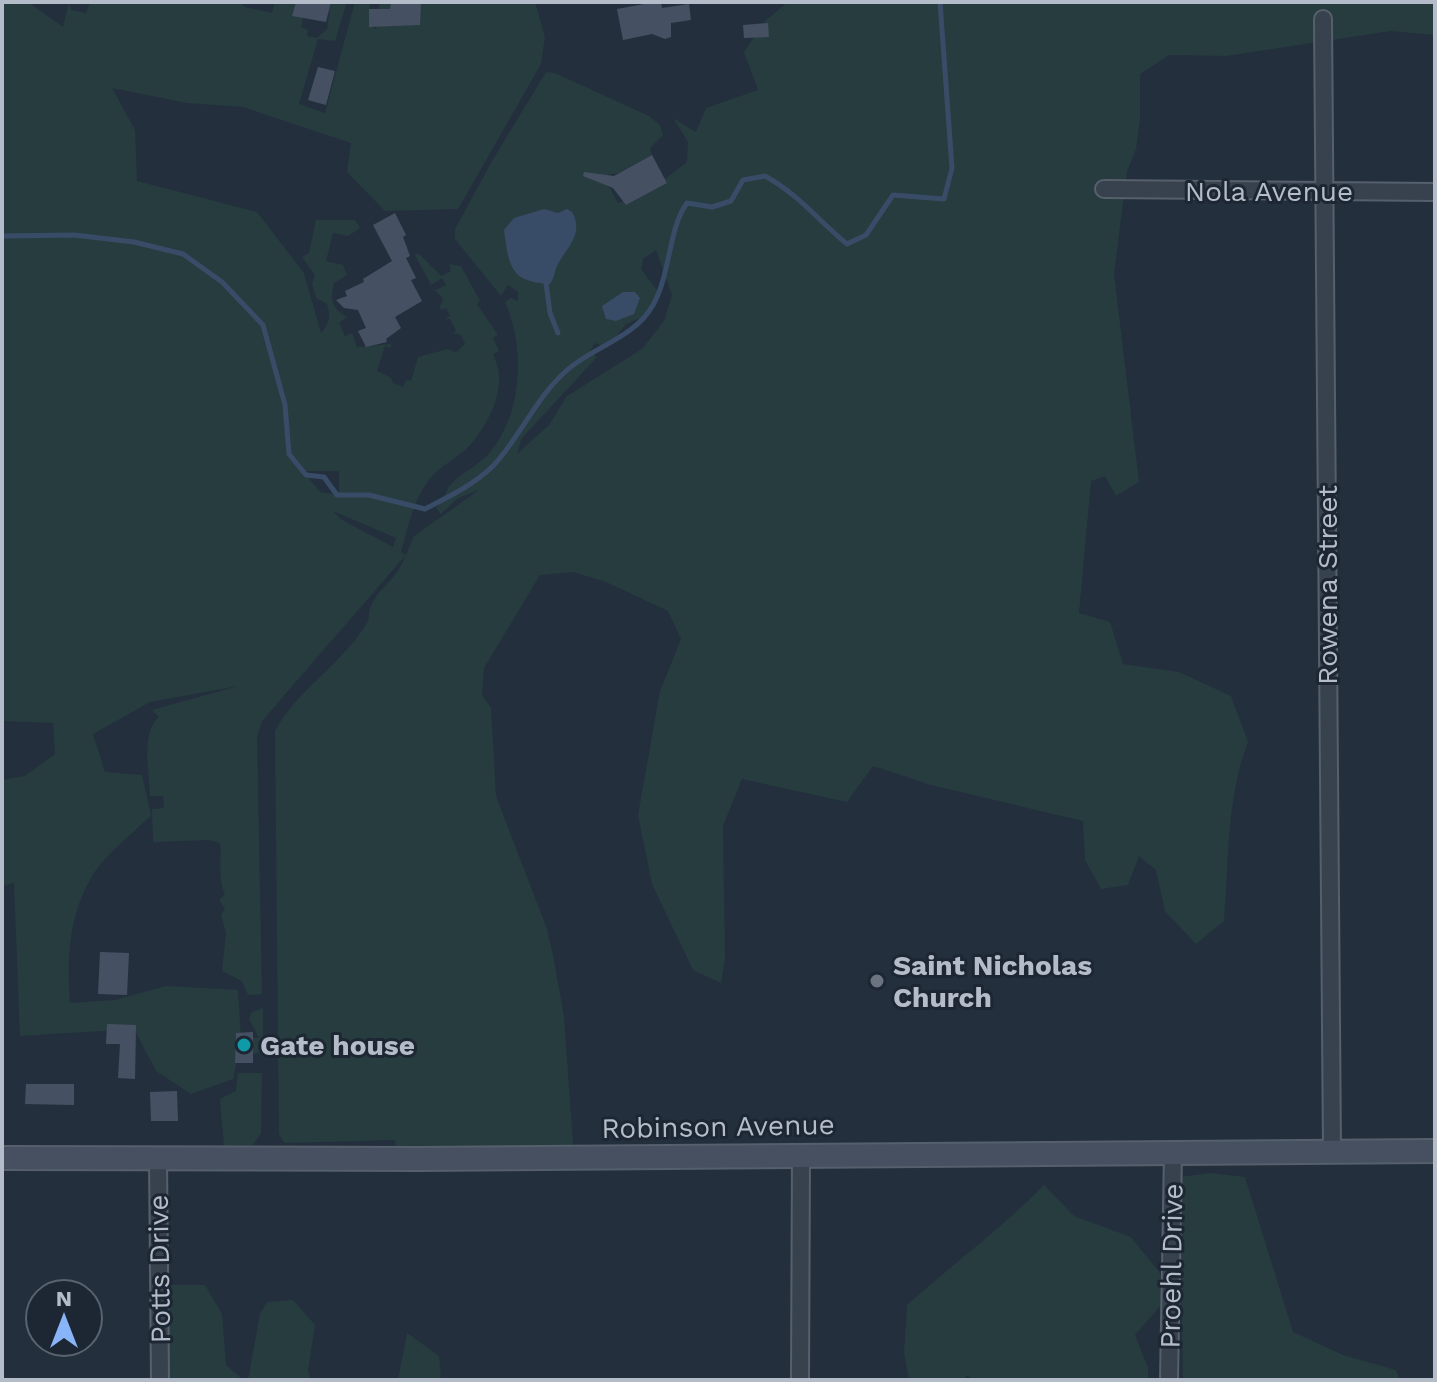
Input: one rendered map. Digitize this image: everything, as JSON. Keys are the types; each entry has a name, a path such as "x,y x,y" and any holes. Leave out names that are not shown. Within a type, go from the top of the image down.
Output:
{"main road":[{"name":"Robinson Avenue","path":"2,1158 420,1159 1435,1151"}],"street":[{"name":"Rowena Street","path":"1323,19 1327,191 1329,1036 1332,1151"},
{"name":"Nola Avenue","path":"1104,189 1435,192"},
{"name":"Proehl Drive","path":"1169,1380 1173,1152"},
{"path":"800,1380 801,1155"},
{"name":"Potts Drive","path":"158,1157 160,1380"}],"green space":[{"path":"2,2 28,2 63,27 69,2 71,10 86,13 90,2 240,2 245,7 272,13 275,2 298,2 292,15 303,18 301,27 308,30 307,36 317,38 327,29 331,2 347,2 335,41 318,39 299,104 325,113 355,2 370,2 369,25 376,29 380,2 535,2 545,37 541,64 458,209 385,211 347,172 351,143 243,107 187,103 112,88 135,130 137,181 257,212 304,273 321,333 328,320 327,304 316,298 312,283 315,275 302,257 309,253 316,220 355,220 360,228 348,236 333,233 326,261 343,265 347,275 334,283 333,303 347,317 339,323 345,336 352,333 357,347 392,344 390,348 385,346 377,371 391,378 393,383 403,387 406,380 411,381 418,357 448,349 456,352 465,344 461,335 453,333 456,331 450,319 445,319 450,316 446,308 441,310 440,307 443,299 435,290 446,285 442,278 431,285 415,255 418,253 441,276 451,271 449,264 461,266 480,301 477,304 498,335 493,338 499,351 493,354 499,377 496,401 466,449 433,475 423,488 401,552 406,555 414,536 479,490 458,498 441,514 436,508 452,483 491,451 510,417 518,378 518,358 505,302 511,298 518,301 518,292 508,285 501,296 455,239 455,229 546,72 555,73 649,116 660,125 663,135 650,148 652,155 619,173 605,175 600,181 610,188 618,203 624,201 626,205 667,183 665,179 687,162 688,142 673,118 696,132 706,108 758,90 744,52 765,21 788,2 1435,2 1435,35 1391,31 1226,56 1169,55 1140,74 1140,119 1136,149 1127,171 1114,274 1139,482 1116,496 1105,476 1091,481 1079,613 1110,622 1123,664 1179,672 1231,696 1248,742 1232,808 1224,921 1196,944 1165,911 1156,870 1139,856 1128,885 1101,889 1085,860 1083,821 931,785 873,766 847,802 742,779 723,826 725,959 721,983 693,970 652,884 638,815 660,691 681,639 668,611 606,582 573,572 540,575 484,668 482,695 491,708 496,796 547,929 553,955 564,1017 574,1158 396,1158 395,1140 284,1143 279,1134 275,731 295,703 357,638 368,621 374,599 398,571 405,556 262,721 257,737 262,994 248,995 242,981 222,971 226,933 221,915 225,909 219,900 225,894 220,875 220,843 209,840 153,842 152,809 164,808 163,796 150,796 148,743 153,724 159,717 152,710 238,686 150,702 93,734 105,772 142,775 151,815 95,871 83,895 71,940 70,1003 115,1000 166,986 238,990 241,1040 233,1079 191,1094 156,1071 134,1029 20,1036 14,883 2,886 2,780 25,776 55,754 53,723 2,721","holes":["656,250 672,295 664,321 642,349 567,396 549,425 517,454 522,438 597,357 589,353 595,343 607,348 626,324 647,315 659,293 641,269 643,259","303,471 339,471 339,491 334,494 320,492","333,511 396,538 393,547 342,520"]},
{"path":"263,1008 263,1052 253,1054 253,1038 259,1038 249,1019 252,1012"},
{"path":"238,1073 262,1073 261,1133 253,1145 224,1146 220,1099 236,1091"},
{"path":"1211,1173 1245,1177 1293,1332 1343,1355 1396,1370 1400,1380 1183,1380 1179,1177"},
{"path":"1044,1185 1074,1216 1131,1237 1160,1273 1161,1305 1135,1335 1148,1368 1148,1380 975,1380 966,1375 965,1380 909,1380 904,1354 907,1305"},
{"path":"167,1285 205,1285 222,1314 226,1365 243,1380 168,1380"},
{"path":"293,1300 315,1325 308,1371 311,1380 248,1380 260,1314 267,1302"},
{"path":"407,1333 439,1356 441,1380 398,1380"}],"water":[{"path":"544,209 558,213 567,209 572,212 576,228 550,284 527,280 514,270 504,230 514,218"},
{"path":"623,292 635,292 640,298 634,314 616,321 606,319 602,306"}],"building":[{"path":"296,2 331,2 326,22 292,16"},
{"path":"391,2 421,2 420,25 369,27 369,9 390,9"},
{"path":"661,2 662,8 689,4 691,20 671,23 671,37 665,39 652,34 623,40 617,9"},
{"path":"768,23 769,37 744,38 743,25"},
{"path":"318,67 335,71 326,105 308,100"},
{"path":"652,155 667,183 626,205 613,188 583,176 584,172 614,176"},
{"path":"395,213 406,235 403,237 410,256 406,258 416,278 411,280 422,301 395,317 401,328 386,339 387,342 366,347 358,331 366,328 358,310 344,308 336,300 347,296 345,291 364,282 363,279 392,261 373,225"},
{"path":"100,952 129,953 127,995 98,994"},
{"path":"107,1024 136,1025 135,1079 118,1078 120,1044 106,1044"},
{"name":"Gate house","path":"253,1032 253,1063 235,1063 236,1033"},
{"path":"26,1084 74,1084 74,1105 25,1104"},
{"path":"177,1091 178,1121 151,1121 150,1092"}],"waterway":[{"path":"2,236 74,235 134,242 183,254 222,282 263,325 285,405 289,454 306,475 324,477 337,495 369,495 425,509 484,474 500,458 566,371 624,334 645,316 659,292 676,225 687,203 712,207 731,201 743,180 765,176 798,199 847,244 866,235 893,195 944,199 952,168 940,2"},
{"path":"546,283 550,313 558,333"}],"place":[{"name":"Saint Nicholas Church","path":"877,981"},
{"name":"Gate house","path":"244,1045"}]}
